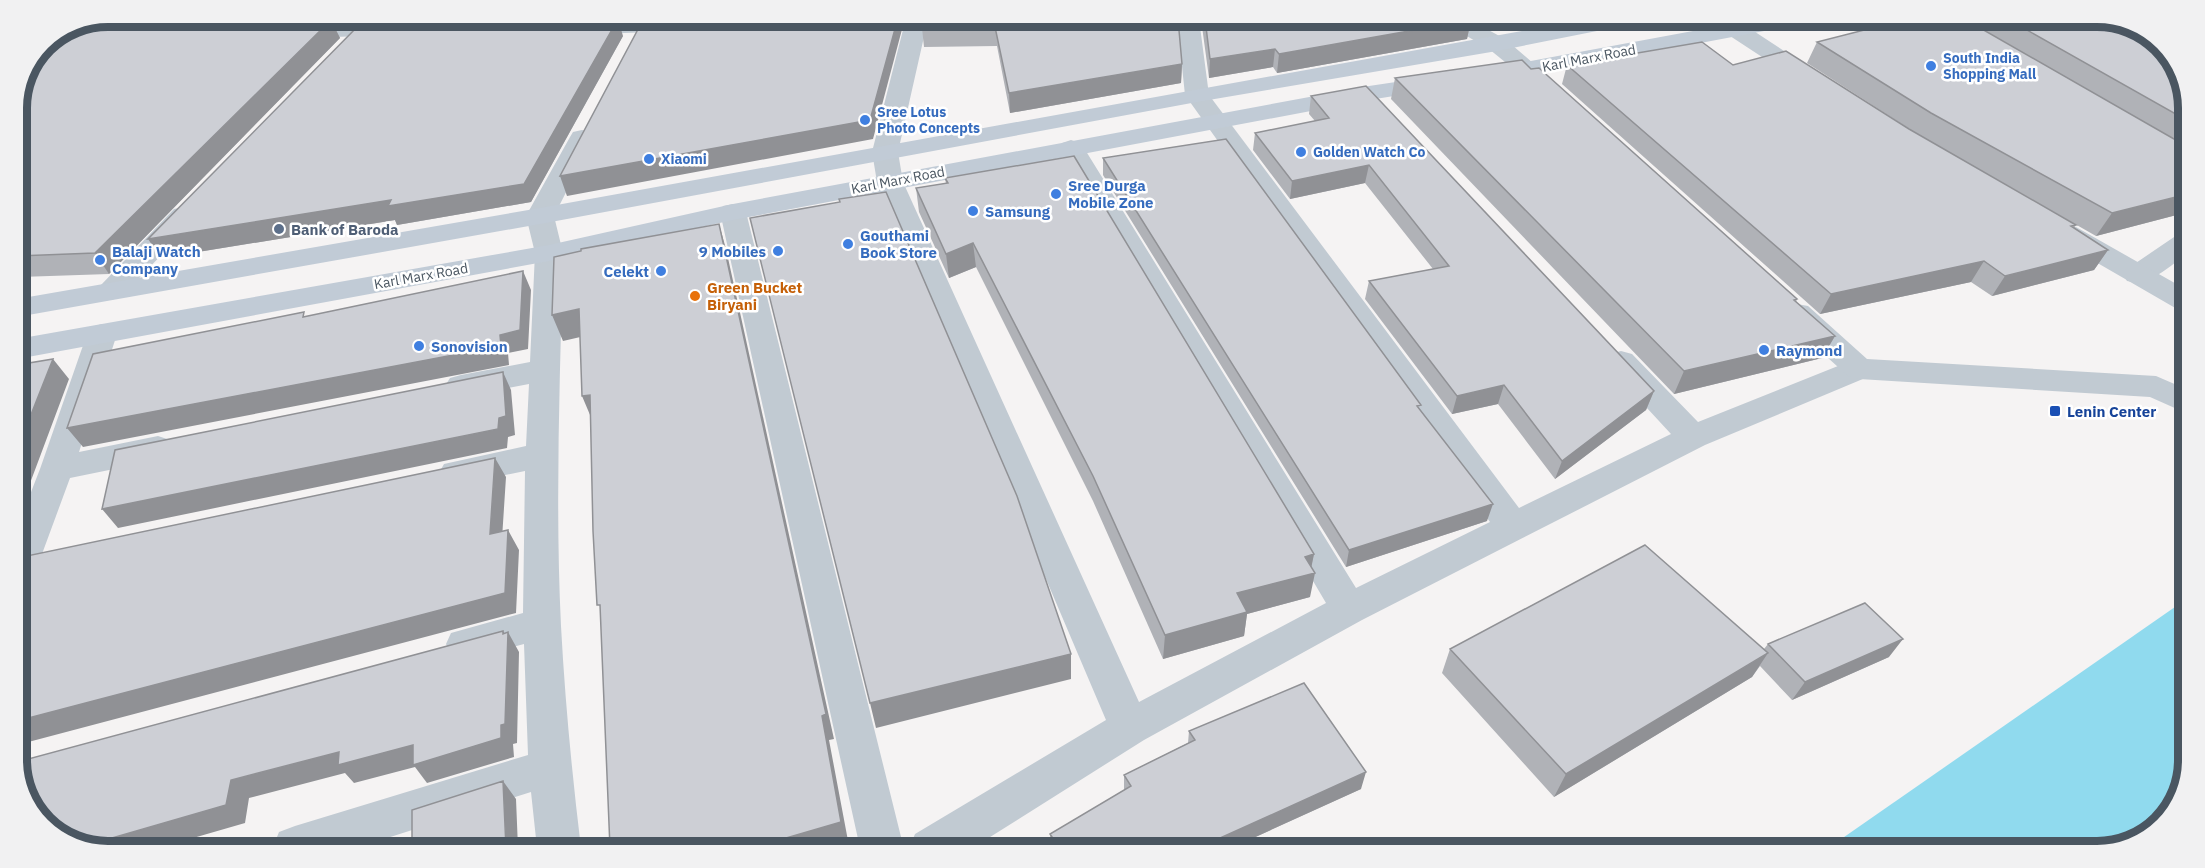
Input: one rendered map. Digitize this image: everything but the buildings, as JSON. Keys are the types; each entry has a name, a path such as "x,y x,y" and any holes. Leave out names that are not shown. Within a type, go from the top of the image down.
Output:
{"main road":[{"name":"Karl Marx Road","path":"27,347 549,253 733,212 887,167 1197,95 1497,44 1582,27"},
{"name":"Karl Marx Road","path":"27,306 540,216 887,167 1071,148 1369,93 1529,70 1747,27"}],"street":[{"path":"270,31 327,27"},
{"path":"339,55 366,27"},
{"path":"395,27 421,30"},
{"path":"915,27 887,167 1130,727"},
{"path":"1189,27 1197,95 1514,528"},
{"path":"1471,27 1497,44 1555,94"},
{"path":"549,28 640,31"},
{"path":"1736,29 1832,92"},
{"path":"1369,93 1394,119"},
{"path":"558,841 550,766 542,624 542,455 549,253 540,216 591,122"},
{"path":"1071,148 1349,609"},
{"path":"111,291 200,198"},
{"path":"733,212 880,841"},
{"path":"2044,220 2178,297"},
{"path":"2137,275 2178,247"},
{"path":"1781,298 1859,369"},
{"path":"27,546 57,469 102,334"},
{"path":"1604,342 1693,436"},
{"path":"944,841 1130,727 1349,609 1693,436 1859,369 2156,387 2178,398"},
{"path":"429,393 545,370"},
{"path":"2156,387 2178,378"},
{"path":"57,469 184,443"},
{"path":"426,479 542,455"},
{"path":"27,566 55,558"},
{"path":"428,655 542,624"},
{"path":"314,841 550,766"}],"water":[{"path":"2178,605 2178,760 2176,775 2170,796 2161,809 2142,827 2118,838 2097,841 1838,841"}],"place":[{"name":"South India Shopping Mall","path":"1931,66"},
{"name":"Sree Lotus Photo Concepts","path":"865,120"},
{"name":"Golden Watch Co","path":"1301,152"},
{"name":"Xiaomi","path":"649,159"},
{"name":"Sree Durga Mobile Zone","path":"1056,194"},
{"name":"Samsung","path":"973,211"},
{"name":"Bank of Baroda","path":"279,229"},
{"name":"Gouthami Book Store","path":"848,244"},
{"name":"9 Mobiles","path":"778,251"},
{"name":"Balaji Watch Company","path":"100,260"},
{"name":"Celekt","path":"661,271"},
{"name":"Green Bucket Biryani","path":"695,296"},
{"name":"Sonovision","path":"419,346"},
{"name":"Raymond","path":"1764,350"},
{"name":"Lenin Center","path":"2055,411"}]}
